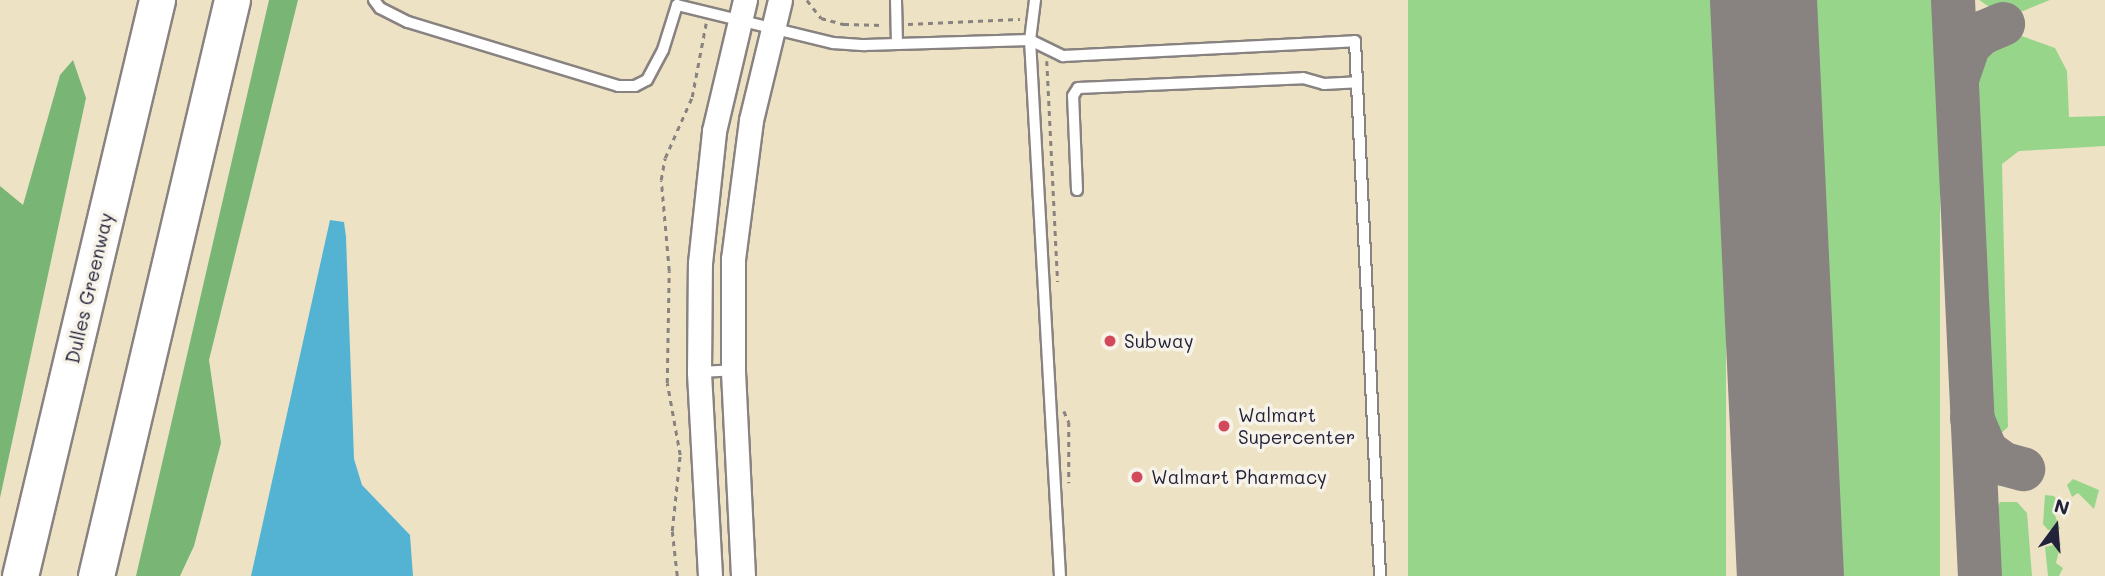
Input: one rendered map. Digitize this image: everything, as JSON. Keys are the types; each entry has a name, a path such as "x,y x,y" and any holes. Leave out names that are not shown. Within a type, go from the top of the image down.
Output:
{"highway":[{"name":"Dulles Greenway","path":"20,576 157,0"},
{"path":"96,576 232,0"}],"street":[{"path":"743,576 733,370 736,216 771,27 780,0"},
{"path":"710,576 699,372 700,263 708,177 742,10"}],"lane":[{"path":"374,0 380,8 408,22 618,86 635,86 647,80 663,50 677,2 709,14 742,10 771,27 833,43 1030,40 1063,55 1356,41 1380,576"},
{"path":"895,0 897,44"},
{"path":"1035,0 1029,20 1060,576"},
{"path":"1077,190 1073,96 1079,88 1303,78 1324,84 1357,82"},
{"path":"699,372 733,370"}],"path":[{"path":"807,0 814,14 844,24 1029,20"},
{"path":"677,576 672,531 680,455 667,383 669,271 660,180 665,158 692,97 709,14"},
{"path":"1046,48 1058,287"},
{"path":"1064,410 1069,422 1071,476 1067,488"}],"green space":[{"path":"269,0 298,0 209,360 221,443 194,546 180,576 136,576"},
{"path":"1408,0 1726,0 1726,576 1408,576"},
{"path":"1797,0 1940,0 1940,576 1797,576"},
{"path":"1979,0 2050,0 2018,13 1991,8"},
{"path":"2019,35 2055,48 2067,71 2069,117 2105,116 2105,146 2019,151 2002,164 2008,427 1997,437 1988,432 1986,425 1972,75 1987,45"},
{"path":"73,60 86,98 0,498 0,186 23,205 60,75"},
{"path":"2073,479 2099,490 2094,509 2078,493 2072,497 2067,485"},
{"path":"2045,495 2054,496 2060,505 2053,510 2060,529 2048,530 2043,524"},
{"path":"2000,502 2017,502 2027,513 2032,576 1993,576 1992,523"},
{"path":"2061,543 2056,563 2063,568 2059,576 2048,576 2045,547"}],"water":[{"path":"330,220 344,222 346,237 354,459 362,485 410,535 413,576 251,576"}],"taxiway":[{"path":"1953,0 1980,576"},
{"path":"1957,79 1969,45 1982,33 2003,24"},
{"path":"1972,418 1986,451 2004,464 2023,469"},
{"path":"1789,571 1790,576"}],"runway":[{"path":"1763,0 1790,576"}],"place":[{"name":"Subway","path":"1110,341"},
{"name":"Walmart Supercenter","path":"1224,426"},
{"name":"Walmart Pharmacy","path":"1137,477"}]}
